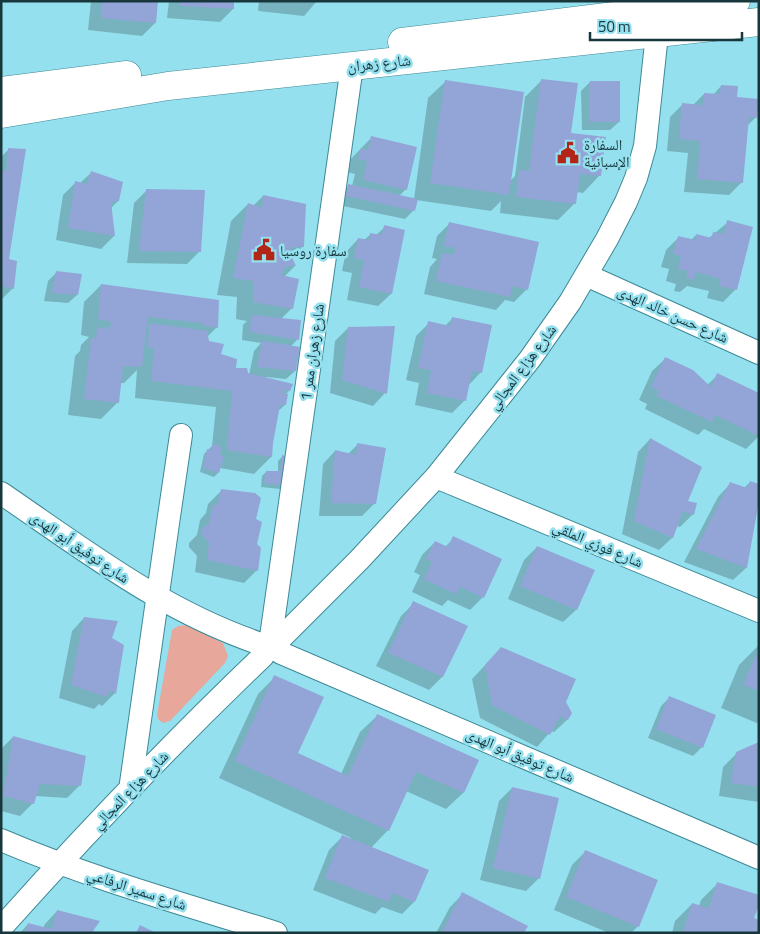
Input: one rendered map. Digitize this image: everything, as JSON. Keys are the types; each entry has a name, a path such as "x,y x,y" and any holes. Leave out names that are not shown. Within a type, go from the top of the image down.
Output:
{"main road":[{"name":"شارع زهران","path":"1,91 736,1"},
{"name":"شارع زهران","path":"1,114 168,86 759,22"}],"street":[{"name":"شارع هزاع المجالي","path":"1,928 130,790 271,646 359,560 436,477 530,359 570,302 586,275 626,202 636,178 645,146 657,34"},
{"name":"شارع زهران ممر 1","path":"271,646 352,66"},
{"name":"شارع حسن خالد الهدى","path":"586,275 759,353"},
{"path":"130,790 158,599 169,507 181,435"},
{"name":"شارع فوزي الملقي","path":"436,477 759,611"},
{"name":"شارع توفيق أبو الهدى","path":"1,493 158,599 198,620 271,646 759,858"},
{"name":"شارع سمير الرفاعي","path":"1,840 124,886 276,933"}],"shaded area":[{"path":"187,625 223,643 228,656 225,663 170,721 163,723 158,719 157,715 172,630 178,626"}],"building":[{"path":"102,1 158,1 156,23 101,18"},
{"path":"180,1 234,1 234,9 180,6"},
{"name":"السفارة الإسبانية","path":"541,79 578,83 571,133 606,137 601,176 580,174 576,204 516,197 519,170 529,171"},
{"path":"445,80 524,92 509,195 430,183"},
{"path":"590,81 620,81 620,122 590,122"},
{"path":"721,85 738,86 737,97 759,99 757,118 749,117 743,183 697,179 700,141 679,139 682,103 703,105 704,93 720,94"},
{"path":"371,136 417,147 407,190 363,180 367,161 358,159 361,148 368,150"},
{"path":"8,148 26,149 9,259 17,261 14,289 1,286 1,170 8,171"},
{"path":"91,171 123,182 119,201 111,202 115,236 68,228 75,181 87,184"},
{"path":"348,184 418,199 415,211 346,196"},
{"path":"146,189 205,190 201,252 139,251"},
{"name":"سفارة روسيا","path":"263,195 306,204 304,247 291,247 290,253 296,266 286,266 281,275 299,279 293,309 253,302 253,281 233,278 248,203 262,208"},
{"path":"727,220 753,227 737,290 719,286 721,279 696,272 694,280 686,278 688,271 678,269 681,256 673,254 678,236 696,240 696,234 712,238 713,232 724,234"},
{"path":"449,222 539,242 528,290 512,286 510,297 436,281 442,253 454,255 455,248 444,246"},
{"path":"384,225 405,230 392,294 359,287 364,260 354,258 358,238 369,240 370,233 382,235"},
{"path":"56,271 82,274 78,295 52,293"},
{"path":"101,284 219,300 218,328 205,326 202,323 148,317 142,367 123,366 119,403 84,399 91,338 96,338 97,327 108,329 112,322 98,319"},
{"path":"251,315 301,320 299,340 250,332"},
{"path":"452,317 492,325 482,373 472,371 466,401 427,393 431,370 418,368 428,321 450,326"},
{"path":"149,323 207,331 209,341 224,344 221,354 237,359 236,368 247,368 248,373 293,384 290,391 285,390 283,393 288,394 286,405 280,405 272,457 227,450 232,391 151,381 154,348 148,347"},
{"path":"395,326 387,394 342,380 348,327"},
{"path":"262,341 300,347 296,371 257,367"},
{"path":"665,357 693,370 711,387 717,373 759,393 759,436 715,415 712,422 657,396 659,391 651,387"},
{"path":"650,438 702,467 688,501 697,503 694,515 683,511 673,538 634,521"},
{"path":"213,443 222,448 220,454 224,457 219,473 203,468 207,449 211,450"},
{"path":"357,443 386,448 376,504 331,503 335,450 356,455"},
{"path":"282,455 290,457 285,486 264,483 266,471 281,471"},
{"path":"750,481 759,484 759,501 747,568 696,549 730,482 747,488"},
{"path":"221,489 255,493 261,498 256,519 262,522 257,544 261,548 258,571 207,560 209,543 202,534 201,529 209,524 212,506 218,504"},
{"path":"453,536 502,559 484,598 460,587 456,594 424,579 432,562 426,559 435,541 448,547"},
{"path":"537,546 595,570 577,610 520,586"},
{"path":"413,601 468,626 443,677 388,653"},
{"path":"84,617 118,621 112,638 124,645 116,694 110,690 107,697 71,685"},
{"path":"501,647 576,679 566,702 572,713 568,720 560,716 550,735 492,705 485,665"},
{"path":"759,648 759,691 743,685"},
{"path":"274,675 324,697 298,753 348,776 377,714 479,760 464,793 416,772 389,831 235,761"},
{"path":"669,696 716,715 703,748 656,729"},
{"path":"13,736 86,756 81,786 40,784 34,804 3,796"},
{"path":"759,742 759,787 731,783 736,752"},
{"path":"512,787 559,798 540,879 493,868"},
{"path":"342,835 429,870 415,902 392,893 389,902 325,878"},
{"path":"585,850 658,880 639,927 566,897"},
{"path":"717,882 759,895 759,905 754,918 759,920 759,933 683,933 692,903 709,908"},
{"path":"462,892 528,926 524,933 442,933"},
{"path":"57,910 100,921 93,931 96,933 25,933 28,923 52,929"},
{"path":"140,925 156,933 136,933"}],"place":[{"name":"السفارة الإسبانية","path":"568,153"},
{"name":"سفارة روسيا","path":"264,250"}]}
